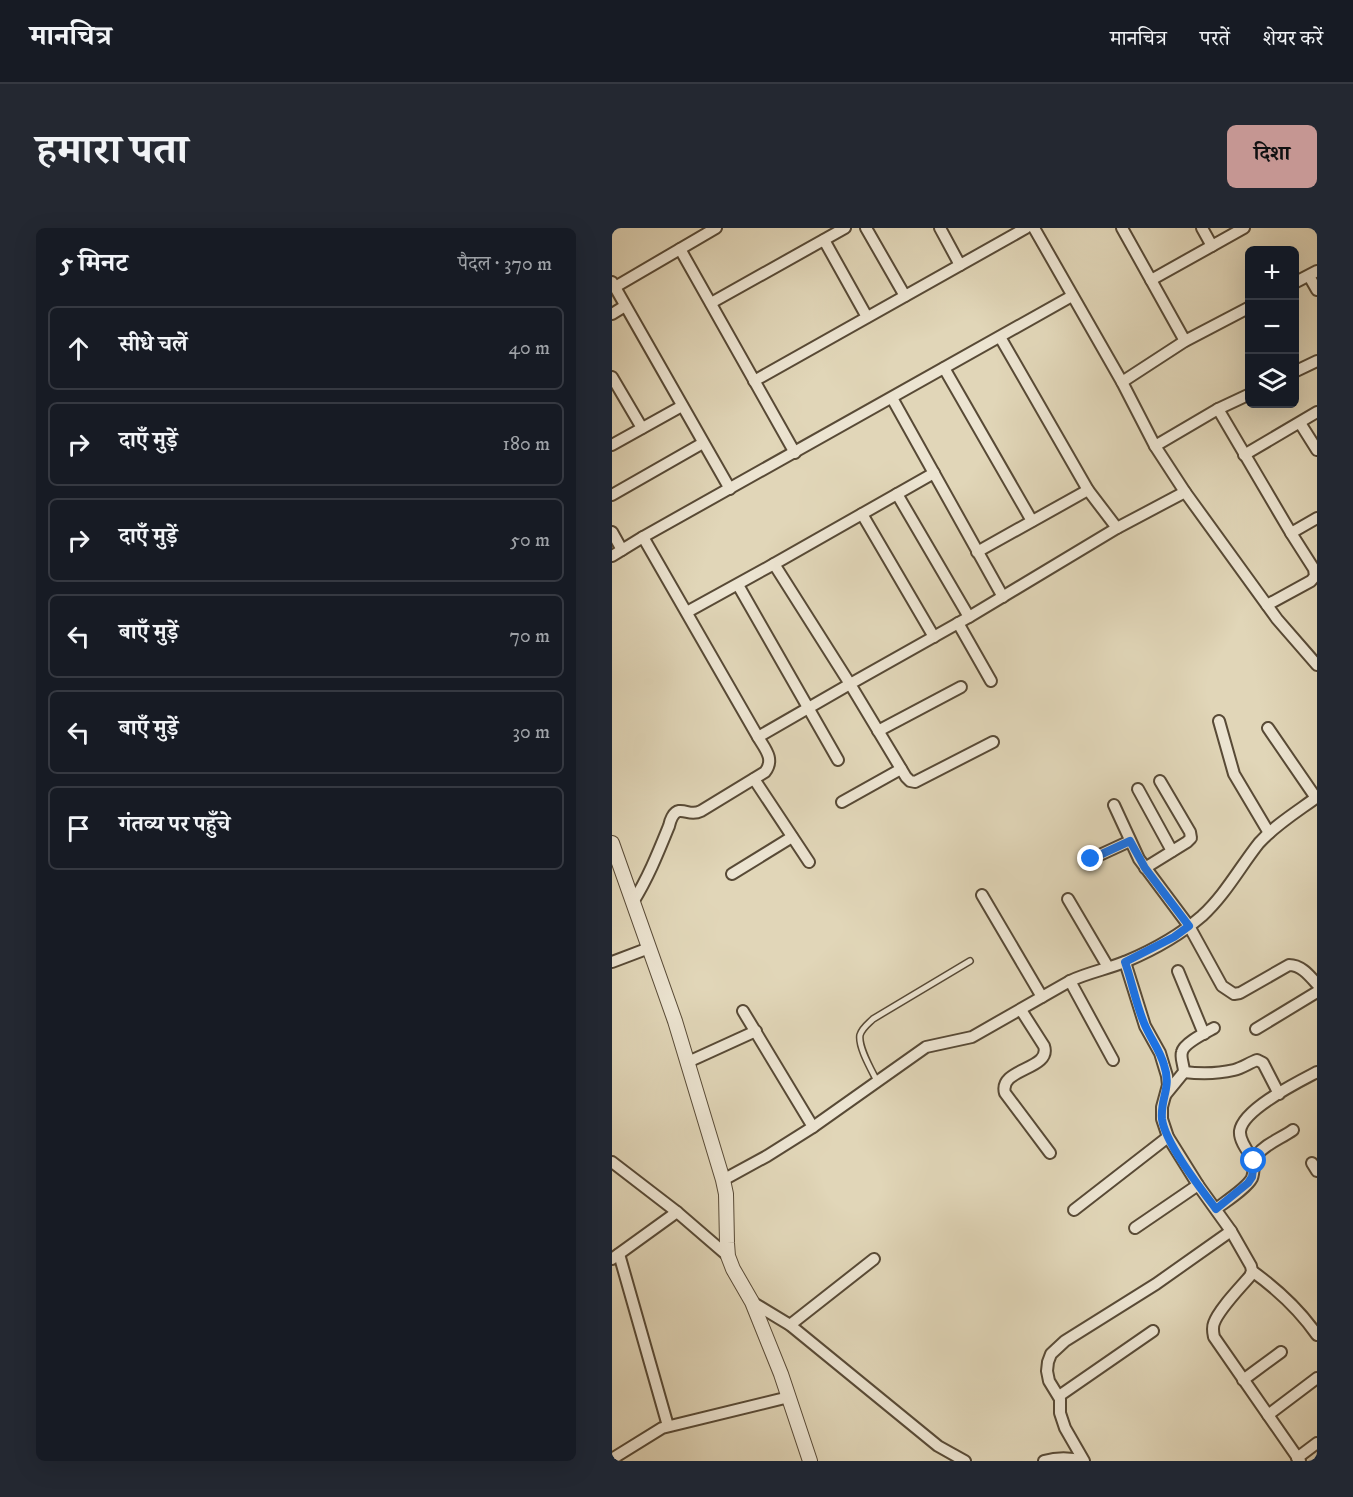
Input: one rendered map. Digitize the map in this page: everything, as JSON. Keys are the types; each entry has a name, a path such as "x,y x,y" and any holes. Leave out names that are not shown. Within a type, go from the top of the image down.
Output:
{"street":[{"path":"716,228 613,285 730,489"},
{"path":"711,303 845,228"},
{"path":"866,228 905,296"},
{"path":"940,228 960,265"},
{"path":"754,381 1026,228"},
{"path":"1034,228 1122,382 1155,446 1185,492 1277,619 1317,665"},
{"path":"1122,228 1185,341"},
{"path":"1202,228 1212,246"},
{"path":"1151,280 1244,228"},
{"path":"824,240 867,317"},
{"path":"680,249 795,453"},
{"path":"1299,280 1313,273 1317,290"},
{"path":"612,532 617,553 1072,296"},
{"path":"612,314 625,306"},
{"path":"1122,382 1185,341 1245,310"},
{"path":"1000,337 1088,490 1117,528"},
{"path":"1299,370 1317,361"},
{"path":"944,368 1032,521"},
{"path":"612,377 642,428"},
{"path":"1155,446 1218,409 1245,396"},
{"path":"892,398 1003,597"},
{"path":"613,442 682,406"},
{"path":"1218,409 1314,569 1315,576 1311,580 1267,605"},
{"path":"1244,455 1317,412"},
{"path":"1300,423 1317,450"},
{"path":"612,495 703,443"},
{"path":"687,612 934,473"},
{"path":"977,552 1088,490"},
{"path":"758,737 969,617 1117,528 1185,492"},
{"path":"897,494 969,617"},
{"path":"862,514 934,637"},
{"path":"1291,533 1317,518"},
{"path":"633,902 649,874 675,813 679,811 695,814 765,772 770,763 769,756 643,537"},
{"path":"774,564 910,782 915,782 993,742"},
{"path":"738,585 838,760"},
{"path":"958,623 991,681"},
{"path":"878,731 961,687"},
{"path":"1219,721 1234,774 1269,833"},
{"path":"723,1180 767,1156 813,1126 926,1047 972,1037 1070,981 1125,962 1174,937 1189,926 1212,906 1269,833 1317,798 1268,728"},
{"path":"842,802 901,769"},
{"path":"754,778 808,862"},
{"path":"1145,868 1191,838 1190,832 1160,781"},
{"path":"1138,789 1172,851"},
{"path":"1114,805 1145,868 1189,926 1222,986 1234,994 1240,993 1289,965 1302,968 1317,984"},
{"path":"732,874 792,837"},
{"path":"1091,859 1130,841"},
{"path":"612,843 675,1021 723,1180 726,1194 728,1256 752,1302 789,1396 810,1461"},
{"path":"982,895 1041,997"},
{"path":"1068,899 1108,967"},
{"path":"612,962 649,948"},
{"path":"1125,962 1145,1026 1164,1065 1168,1084 1162,1107 1162,1119 1168,1137 1198,1185 1231,1231 1252,1271 1282,1294 1317,1335"},
{"path":"1178,971 1204,1034"},
{"path":"1070,981 1113,1060"},
{"path":"1256,1029 1317,992"},
{"path":"1021,1010 1046,1052 1039,1061 1005,1081 1003,1087 1005,1093 1050,1153"},
{"path":"743,1011 813,1126"},
{"path":"1166,1094 1184,1072 1182,1052 1188,1044 1214,1028"},
{"path":"688,1062 756,1031"},
{"path":"1184,1072 1203,1074 1227,1071 1257,1060 1263,1063 1280,1094"},
{"path":"1254,1161 1240,1136 1240,1130 1248,1118 1255,1110 1317,1072"},
{"path":"1216,1209 1248,1183 1252,1177 1256,1156 1293,1130"},
{"path":"1074,1210 1168,1137"},
{"path":"612,1162 677,1212 728,1256"},
{"path":"1135,1228 1198,1185"},
{"path":"668,1426 616,1257 677,1212"},
{"path":"1084,1461 1065,1428 1060,1413 1059,1396 1049,1381 1047,1371 1051,1354 1065,1341 1156,1284 1231,1231"},
{"path":"790,1325 874,1259"},
{"path":"1252,1271 1214,1322 1215,1337 1298,1459 1317,1443"},
{"path":"752,1302 790,1325 938,1446 965,1461"},
{"path":"1059,1396 1153,1331"},
{"path":"1243,1380 1281,1352"},
{"path":"1268,1415 1317,1378"},
{"path":"612,1459 652,1433 668,1426 789,1396"},
{"path":"1044,1461 1053,1458 1071,1458 1084,1461"}],"lane":[{"path":"877,1080 861,1046 860,1035 864,1027 873,1019 970,961"}],"route":[{"path":"1091,859 1130,841 1154,881 1189,926 1174,937 1125,962 1145,1026 1160,1053 1167,1076 1168,1084 1162,1107 1162,1119 1168,1137 1216,1209 1248,1183 1252,1177 1254,1161"}]}
